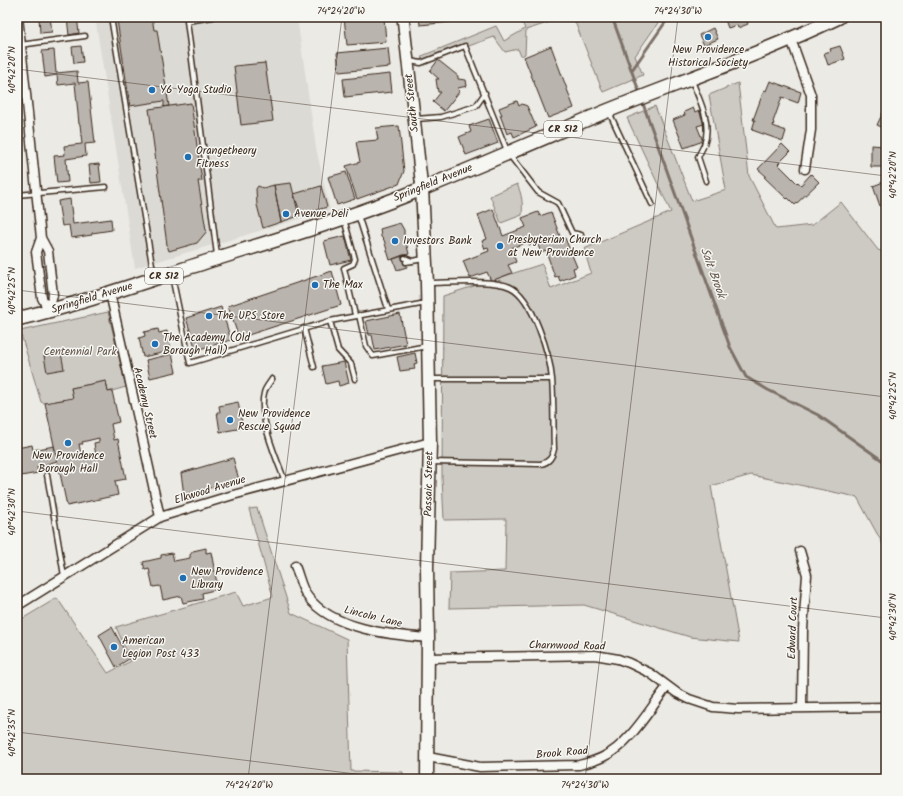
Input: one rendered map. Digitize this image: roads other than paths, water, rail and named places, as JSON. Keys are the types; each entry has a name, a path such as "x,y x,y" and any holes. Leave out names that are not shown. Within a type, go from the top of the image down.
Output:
{"main road":[{"name":"Springfield Avenue","path":"17,319 49,312 344,218 422,189 608,110 791,39 839,17"},
{"name":"Passaic Street","path":"422,189 428,302 430,442 427,568 427,779"}],"street":[{"path":"18,17 19,45 41,238 48,251 53,295 49,312"},
{"name":"South Street","path":"403,17 422,189"},
{"path":"791,39 811,95 811,130 805,169"},
{"path":"41,238 36,252 42,298 49,312"},
{"name":"Academy Street","path":"110,293 160,517"},
{"name":"Elkwood Avenue","path":"17,606 160,517 233,495 430,442"},
{"name":"Edward Court","path":"800,551 807,575 803,629 802,708"},
{"name":"Lincoln Lane","path":"295,566 306,596 316,607 329,616 343,622 365,628 405,636 428,638"},
{"name":"Charnwood Road","path":"428,658 607,656 640,668 689,699 713,707 738,709 886,707"},
{"name":"Brook Road","path":"428,757 480,768 572,765 595,761 610,754 622,744 667,686"}],"lane":[{"path":"111,17 154,279"},
{"path":"213,17 187,21 218,259"},
{"path":"19,45 85,36"},
{"path":"408,61 421,63 466,46 508,153 538,192 558,203 572,233 581,235"},
{"path":"691,78 706,116 704,146 698,156 706,181"},
{"path":"414,119 441,117 476,106 485,93"},
{"path":"608,110 652,204"},
{"path":"17,195 106,187"},
{"path":"357,213 388,310"},
{"path":"344,218 355,259 353,264 344,268 366,346 373,356 429,346"},
{"path":"412,261 406,262 426,259"},
{"path":"172,273 190,363 330,321 428,302"},
{"path":"427,283 496,283 511,287 521,296 536,319 552,379 554,449 553,456 546,463 430,462"},
{"path":"330,321 338,350 351,364 355,379"},
{"path":"304,328 314,367"},
{"path":"272,379 264,392 263,408 266,425 285,481"},
{"path":"429,379 552,379"},
{"path":"47,475 64,576"}],"waterway":[{"name":"Salt Brook","path":"612,17 640,94"},
{"path":"632,70 669,17"},
{"name":"Salt Brook","path":"642,101 730,347 746,377 768,390 818,415 886,463"}],"place":[{"name":"New Providence Historical Society","path":"708,37"},
{"name":"Y6 Yoga Studio","path":"152,90"},
{"name":"Orangetheory Fitness","path":"188,157"},
{"name":"Avenue Deli","path":"286,214"},
{"name":"Investors Bank","path":"395,241"},
{"name":"Presbyterian Church at New Providence","path":"500,246"},
{"name":"The Max","path":"315,285"},
{"name":"The UPS Store","path":"209,316"},
{"name":"The Academy (Old Borough Hall)","path":"155,344"},
{"name":"New Providence Rescue Squad","path":"230,420"},
{"name":"New Providence Borough Hall","path":"68,443"},
{"name":"New Providence Library","path":"183,578"},
{"name":"American Legion Post 433","path":"114,647"}],"park label":[{"name":"Centennial Park","path":"80,352"}]}
